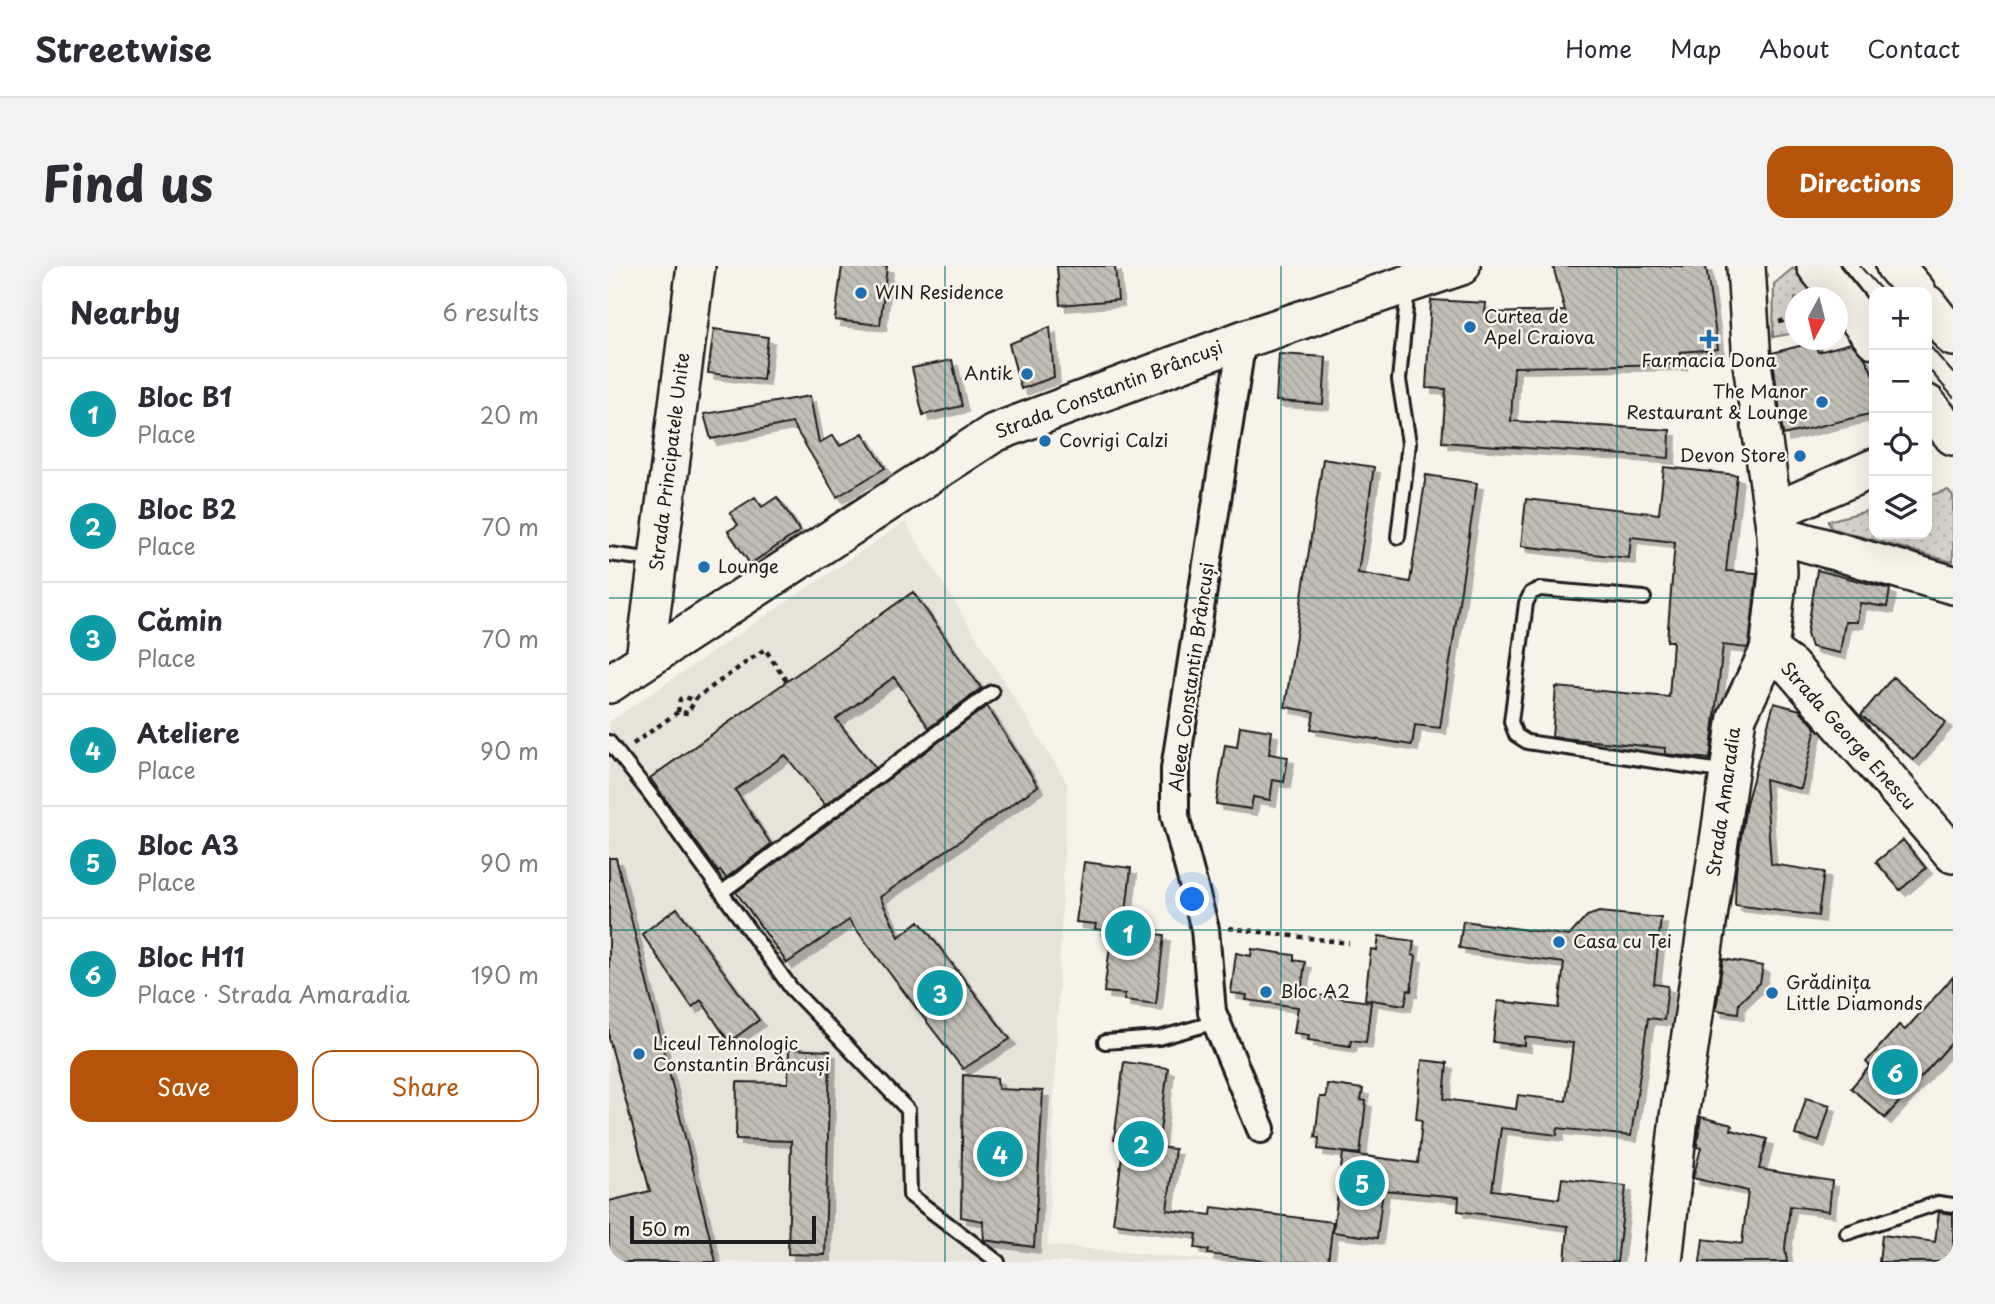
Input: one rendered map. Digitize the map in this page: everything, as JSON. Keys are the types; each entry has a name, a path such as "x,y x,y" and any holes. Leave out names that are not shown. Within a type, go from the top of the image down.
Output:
{"street":[{"name":"Strada Principatele Unite","path":"645,659 696,266"},
{"name":"Strada Constantin Brâncuși","path":"609,684 994,433 1242,340 1461,266"},
{"name":"Strada Amaradia","path":"1663,1262 1681,1104 1728,772 1739,708 1769,652 1777,573 1775,523 1753,376 1746,266"},
{"path":"1816,266 1869,333"},
{"path":"1895,266 1913,287"},
{"path":"1932,310 1953,337"},
{"name":"Aleea Constantin Brâncuși","path":"1242,340 1175,769 1175,816 1204,925 1212,1012 1261,1129"},
{"path":"1932,411 1953,439 1932,445"},
{"path":"1775,523 1869,471"},
{"path":"1775,523 1953,585"},
{"name":"Strada George Enescu","path":"1769,652 1791,667 1953,853"}],"lane":[{"path":"1398,537 1409,443 1399,380 1408,284"},
{"path":"609,554 657,560"},
{"path":"1644,598 1540,589 1531,593 1526,603 1511,722 1516,735 1527,742 1728,772"},
{"path":"722,892 992,692"},
{"path":"609,742 791,988 908,1110 910,1195 998,1262"},
{"path":"1105,1042 1160,1038 1216,1022"},
{"path":"1847,1233 1938,1203 1953,1205"}],"path":[{"path":"618,754 678,712 688,713 693,700 765,649 787,682"},
{"path":"678,712 680,699 685,697 693,700"},
{"path":"1204,925 1349,943"}],"shaded area":[{"path":"1793,268 1811,287 1785,287 1785,335 1773,337 1774,284"},
{"path":"1948,490 1953,496 1953,562 1870,539 1932,539 1932,495"},
{"path":"1869,510 1869,539 1831,528 1828,521"},
{"path":"905,522 1067,783 1048,1245 1228,1262 609,1262 609,722"}],"building":[{"name":"WIN Residence","path":"842,266 887,266 880,325 835,320"},
{"path":"1057,266 1115,266 1118,300 1060,305"},
{"path":"1553,266 1706,266 1718,349 1680,352 1681,364 1514,367 1511,421 1670,430 1669,458 1442,442 1446,389 1426,388 1431,300 1486,303 1485,313 1565,311"},
{"path":"1050,327 1054,377 1021,389 1009,344"},
{"path":"714,329 768,337 763,380 708,373"},
{"path":"1851,343 1869,366 1869,414 1783,435 1772,353 1785,350 1818,352 1848,350 1848,344"},
{"path":"1279,354 1326,357 1323,404 1276,401"},
{"path":"952,360 962,406 923,415 912,368"},
{"path":"810,396 819,443 833,435 840,446 863,433 885,468 837,497 792,423 711,439 704,414"},
{"path":"1323,459 1374,467 1358,573 1410,582 1426,475 1477,483 1440,728 1415,725 1412,745 1311,729 1314,712 1285,707"},
{"path":"1664,467 1737,475 1726,571 1757,573 1749,645 1747,648 1723,645 1710,759 1665,754 1665,748 1552,737 1556,687 1669,697 1673,641 1667,641 1675,542 1631,537 1629,558 1521,546 1526,499 1659,514"},
{"path":"755,497 762,507 777,497 800,531 750,564 728,531 738,525 730,513"},
{"path":"1817,570 1890,589 1887,607 1860,603 1857,622 1845,622 1840,653 1811,647 1807,634"},
{"path":"913,592 981,688 929,728 894,677 836,719 875,768 825,805 785,755 735,790 771,844 726,878 721,871 718,872 650,778"},
{"path":"1893,677 1946,722 1914,760 1861,715"},
{"path":"1774,703 1800,710 1816,728 1801,789 1765,779 1771,864 1824,872 1818,916 1735,905 1736,871 1746,804"},
{"path":"987,706 1038,786 880,897 899,937 919,921 1010,1039 963,1069 849,920 787,963 736,892"},
{"path":"1240,726 1272,731 1269,754 1288,757 1284,782 1273,780 1270,800 1253,797 1251,809 1216,804 1225,745 1237,747"},
{"path":"1903,840 1926,868 1900,890 1876,862"},
{"name":"Liceul Tehnologic Constantin Brâncuși","path":"609,858 616,858 716,1262 609,1262 609,1201 650,1191 609,1038"},
{"path":"1084,862 1131,868 1124,930 1164,935 1156,1004 1124,1000 1125,994 1104,992 1112,931 1095,929 1096,924 1076,922"},
{"path":"677,908 759,1020 729,1042 701,1000 692,1007 642,934"},
{"path":"1599,912 1661,918 1654,984 1668,986 1664,1020 1648,1018 1631,1136 1558,1128 1557,1135 1501,1128 1492,1190 1559,1199 1562,1178 1626,1186 1617,1262 1565,1262 1568,1226 1458,1211 1459,1197 1383,1190 1377,1238 1333,1232 1343,1153 1418,1163 1422,1120 1416,1119 1422,1060 1447,1063 1444,1099 1516,1109 1518,1095 1566,1101 1573,1043 1525,1037 1525,1046 1493,1042 1498,1001 1559,1008 1564,963 1459,948 1463,921 1569,936 1587,916"},
{"path":"1379,936 1414,941 1412,955 1416,956 1411,991 1408,990 1405,1005 1365,999 1371,949 1377,950"},
{"name":"Bloc A2","path":"1252,949 1294,955 1294,960 1305,962 1301,993 1371,1002 1366,1042 1351,1040 1350,1046 1308,1040 1309,1035 1294,1033 1298,1007 1246,1000 1247,995 1231,993 1236,953 1251,956"},
{"path":"1723,959 1763,966 1760,983 1739,1003 1738,1013 1716,1010"},
{"path":"1953,977 1953,1041 1885,1118 1851,1088 1870,1066 1866,1062 1899,1025 1905,1030"},
{"path":"789,1049 830,1051 825,1255 788,1254 791,1141 736,1139 737,1082 788,1083"},
{"path":"1124,1062 1168,1068 1158,1147 1175,1149 1167,1210 1211,1215 1212,1207 1333,1222 1328,1262 1274,1262 1208,1254 1209,1250 1195,1248 1197,1234 1113,1223 1124,1141 1114,1140"},
{"path":"963,1075 997,1078 998,1089 1043,1091 1034,1247 984,1240 983,1221 961,1217"},
{"path":"1327,1084 1363,1089 1361,1100 1366,1101 1360,1154 1318,1149 1319,1138 1315,1137 1320,1097 1326,1097"},
{"path":"1806,1098 1830,1105 1819,1141 1795,1135"},
{"path":"1701,1117 1732,1125 1731,1130 1767,1139 1759,1169 1832,1181 1829,1211 1790,1206 1785,1248 1787,1262 1700,1262 1703,1239 1742,1244 1748,1191 1693,1178 1701,1148 1697,1147"},
{"path":"1939,1212 1953,1214 1953,1262 1879,1262 1882,1235 1935,1242"}],"tram line":[{"path":"1840,266 1869,301"},
{"path":"1860,266 1879,287"},
{"path":"1932,349 1953,373"},
{"path":"1932,373 1953,397"}],"place":[{"name":"WIN Residence","path":"861,293"},
{"name":"Curtea de Apel Craiova","path":"1470,327"},
{"name":"Farmacia Dona","path":"1709,339"},
{"name":"Antik","path":"1027,374"},
{"name":"The Manor Restaurant & Lounge","path":"1822,402"},
{"name":"Covrigi Calzi","path":"1045,441"},
{"name":"Devon Store","path":"1800,456"},
{"name":"Lounge","path":"704,567"},
{"name":"Bloc B1","path":"1128,933"},
{"name":"Casa cu Tei","path":"1559,942"},
{"name":"Bloc A2","path":"1266,992"},
{"name":"Cămin","path":"940,993"},
{"name":"Grădinița Little Diamonds","path":"1772,993"},
{"name":"Liceul Tehnologic Constantin Brâncuși","path":"639,1054"},
{"name":"Bloc H11","path":"1895,1072"},
{"name":"Bloc B2","path":"1141,1144"},
{"name":"Ateliere","path":"1000,1154"},
{"name":"Bloc A3","path":"1362,1183"}]}
